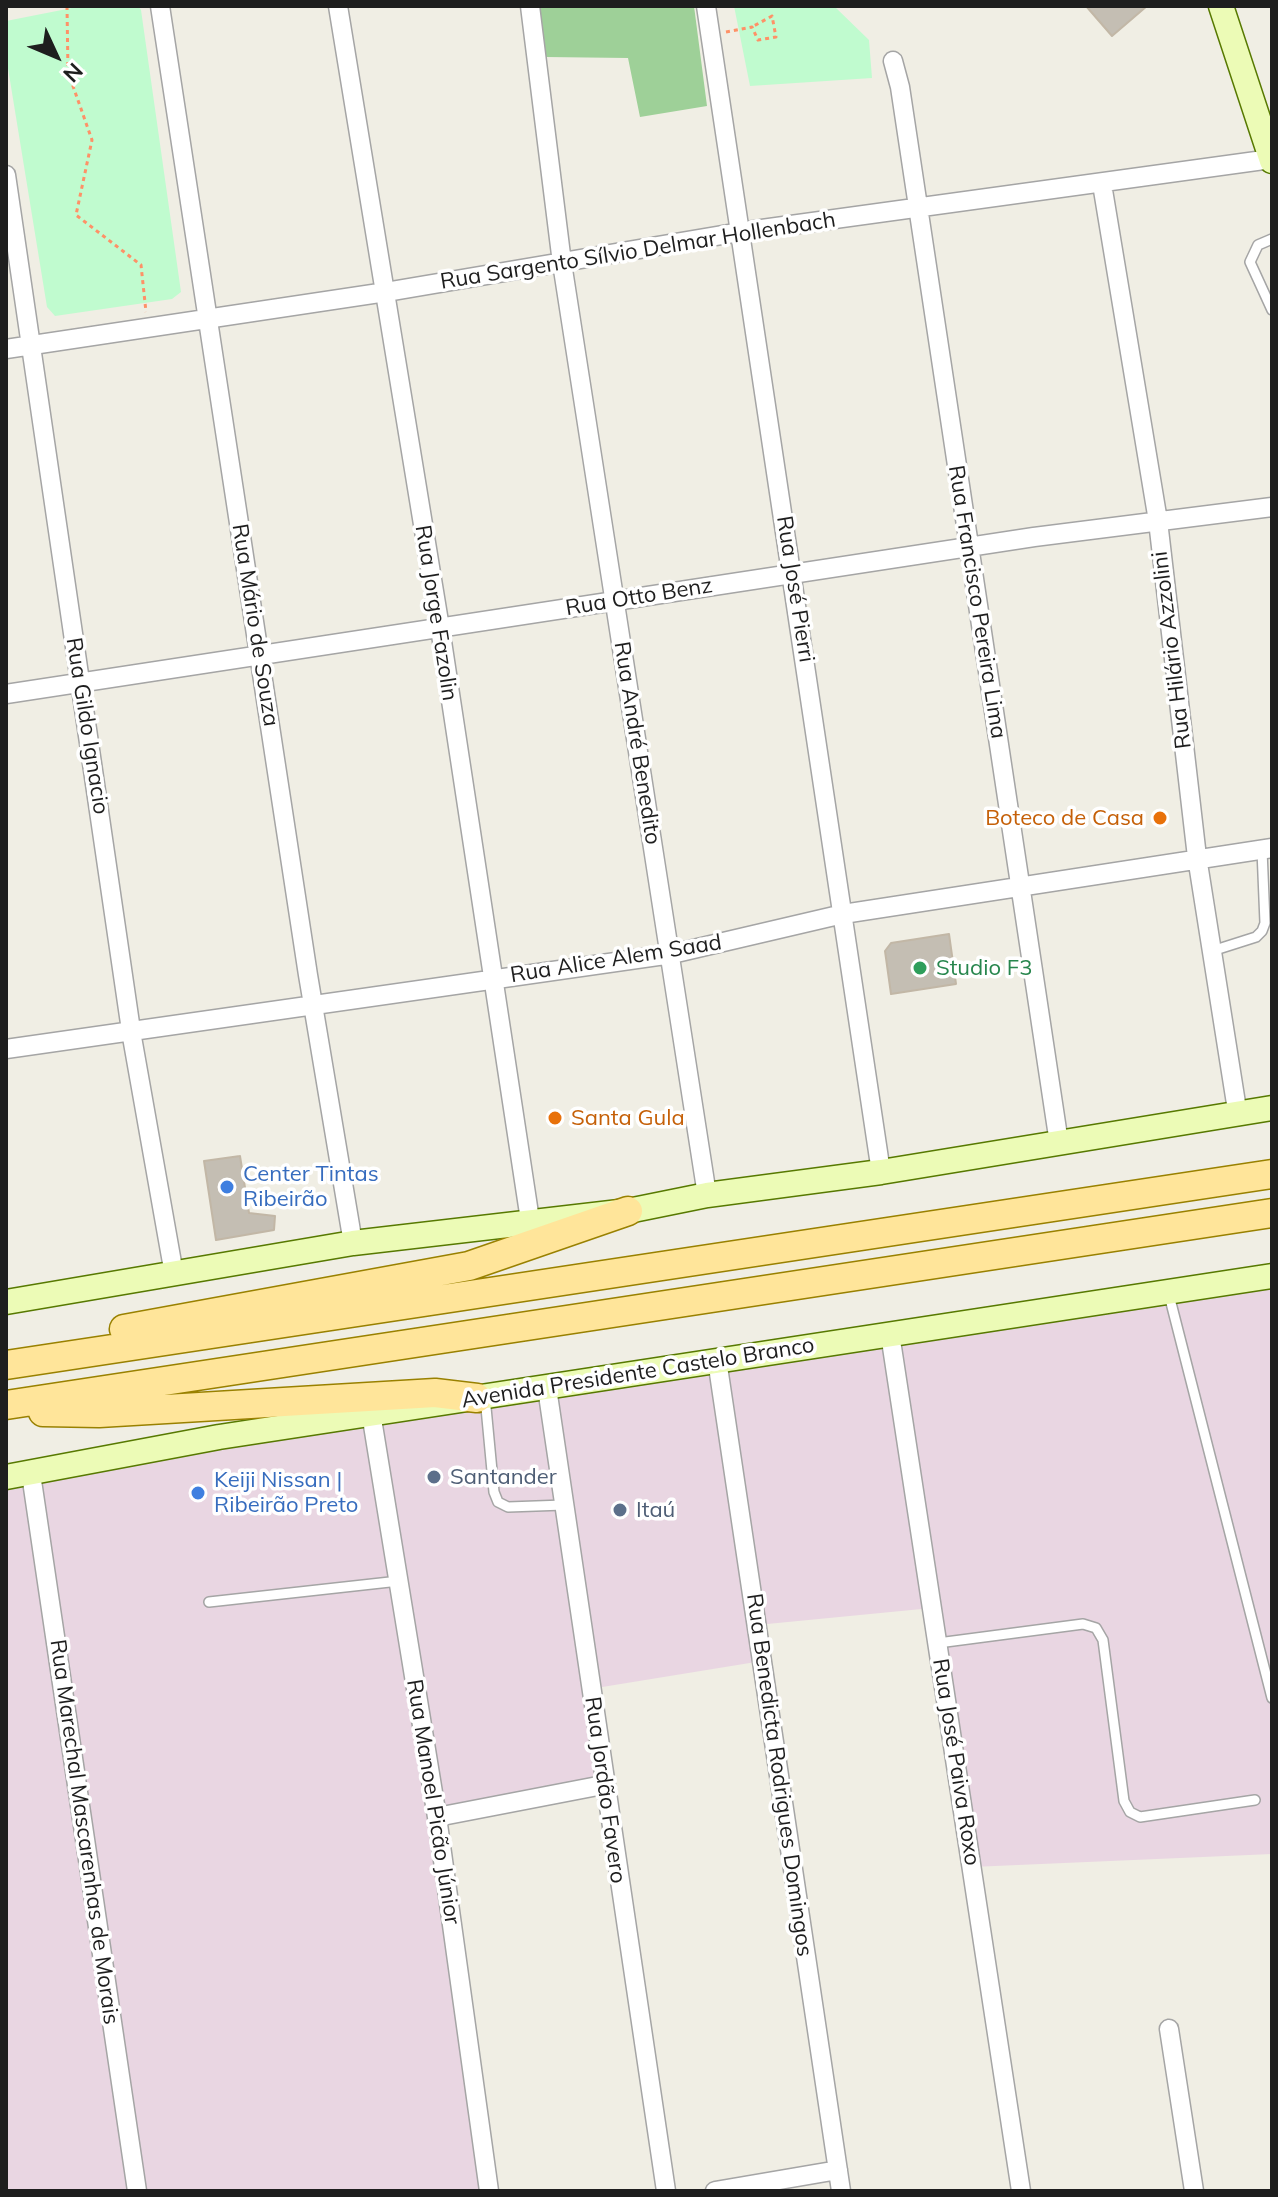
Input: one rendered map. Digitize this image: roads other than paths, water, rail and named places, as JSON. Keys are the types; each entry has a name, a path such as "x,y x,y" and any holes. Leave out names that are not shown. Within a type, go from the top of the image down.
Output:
{"main road":[{"path":"1221,6 1272,160"},
{"path":"6,1302 353,1243 628,1211 707,1195 881,1172 1238,1116 1272,1108"},
{"path":"6,1365 1272,1174"},
{"path":"6,1357 118,1330 469,1266 628,1211"},
{"path":"6,1405 1272,1213"},
{"name":"Avenida Presidente Castelo Branco","path":"6,1477 219,1437 1272,1276"},
{"path":"6,1411 99,1413 435,1393 481,1397"}],"street":[{"name":"Rua Mário de Souza","path":"160,6 353,1243"},
{"name":"Rua Jorge Fazolin","path":"338,6 440,628 530,1220"},
{"name":"Rua André Benedito","path":"530,6 562,263 672,954 707,1195"},
{"name":"Rua José Pierri","path":"706,6 794,574 881,1172"},
{"name":"Rua Francisco Pereira Lima","path":"893,61 900,87 1059,1143"},
{"name":"Rua Sargento Sílvio Delmar Hollenbach","path":"6,349 386,292 740,232 1272,160"},
{"name":"Rua Gildo Ignacio","path":"6,175 33,344 79,683 174,1274"},
{"name":"Rua Hilário Azzolini","path":"1102,184 1158,521 1197,857 1238,1116"},
{"name":"Rua Otto Benz","path":"6,694 968,547 1272,507"},
{"name":"Rua Alice Alem Saad","path":"6,1049 672,954 843,914 1267,848"},
{"name":"Rua José Paiva Roxo","path":"890,1334 1021,2191"},
{"name":"Rua Benedicta Rodrigues Domingos","path":"717,1360 841,2191"},
{"name":"Rua Jordão Favero","path":"547,1388 603,1785 666,2191"},
{"name":"Rua Manoel Picão Júnior","path":"371,1413 437,1817 489,2191"},
{"name":"Rua Marechal Mascarenhas de Morais","path":"31,1474 137,2191"},
{"path":"437,1817 603,1785"},
{"path":"1169,2029 1194,2191"},
{"path":"715,2191 838,2170"}],"lane":[{"path":"1272,239 1258,245 1250,262 1272,310"},
{"path":"1212,951 1256,937 1262,931 1265,923 1267,848"},
{"path":"1169,1291 1272,1698"},
{"path":"481,1397 498,1502 508,1507 564,1505"},
{"path":"209,1602 399,1581"},
{"path":"938,1643 1083,1624 1096,1628 1103,1640 1124,1801 1130,1812 1140,1817 1255,1800"}],"place":[{"name":"Boteco de Casa","path":"1160,818"},
{"name":"Studio F3","path":"920,968"},
{"name":"Santa Gula","path":"555,1118"},
{"name":"Center Tintas Ribeirão","path":"227,1187"},
{"name":"Santander","path":"434,1477"},
{"name":"Keiji Nissan | Ribeirão Preto","path":"198,1493"},
{"name":"Itaú","path":"620,1510"}]}
